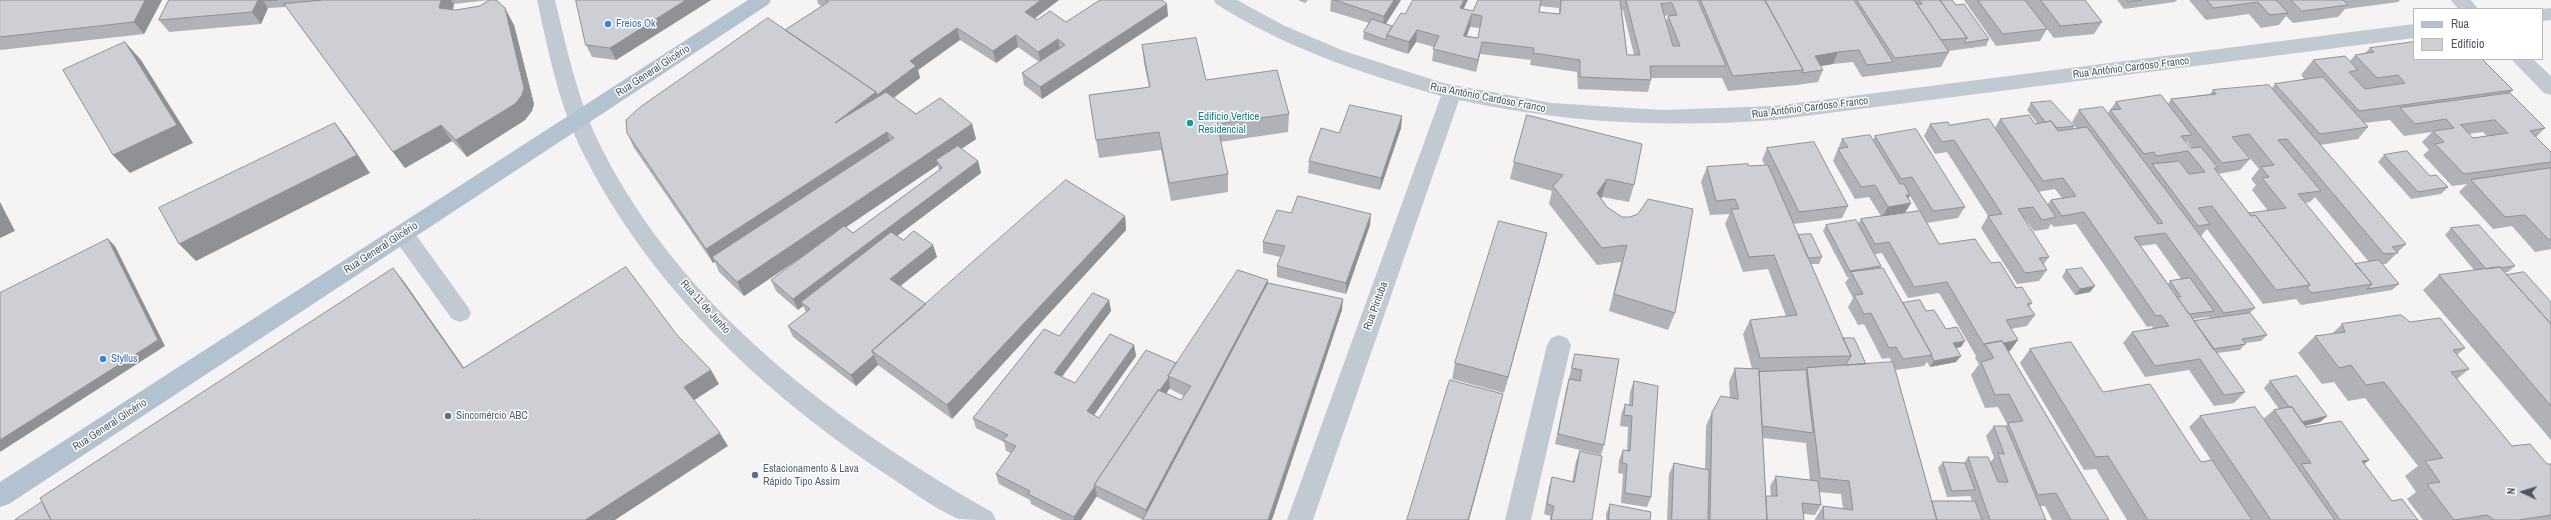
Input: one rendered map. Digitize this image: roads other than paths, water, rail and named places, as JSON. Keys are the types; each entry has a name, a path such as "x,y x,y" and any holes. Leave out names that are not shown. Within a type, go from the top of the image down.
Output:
{"main road":[{"name":"Rua General Glicério","path":"0,496 762,0"}],"street":[{"name":"Rua 11 de Junho","path":"546,0 565,83 592,149 638,224 696,298 734,338 822,416 893,466 983,520"},
{"name":"Rua Antônio Cardoso Franco","path":"1222,0 1303,42 1388,75 1452,93 1538,109 1627,118 1716,119 1774,113 2413,32"},
{"path":"2460,0 2468,8"},
{"path":"2522,60 2551,88"},
{"name":"Rua Pirituba","path":"1300,520 1452,93"},
{"path":"403,234 460,313"},
{"path":"1518,520 1559,345"}],"place":[{"name":"Freios Ok","path":"608,24"},
{"name":"Edifício Vertice Residencial","path":"1190,123"},
{"name":"Styllus","path":"103,359"},
{"name":"Sincomércio ABC","path":"448,416"},
{"name":"Estacionamento & Lava Rápido Tipo Assim","path":"755,475"}]}
